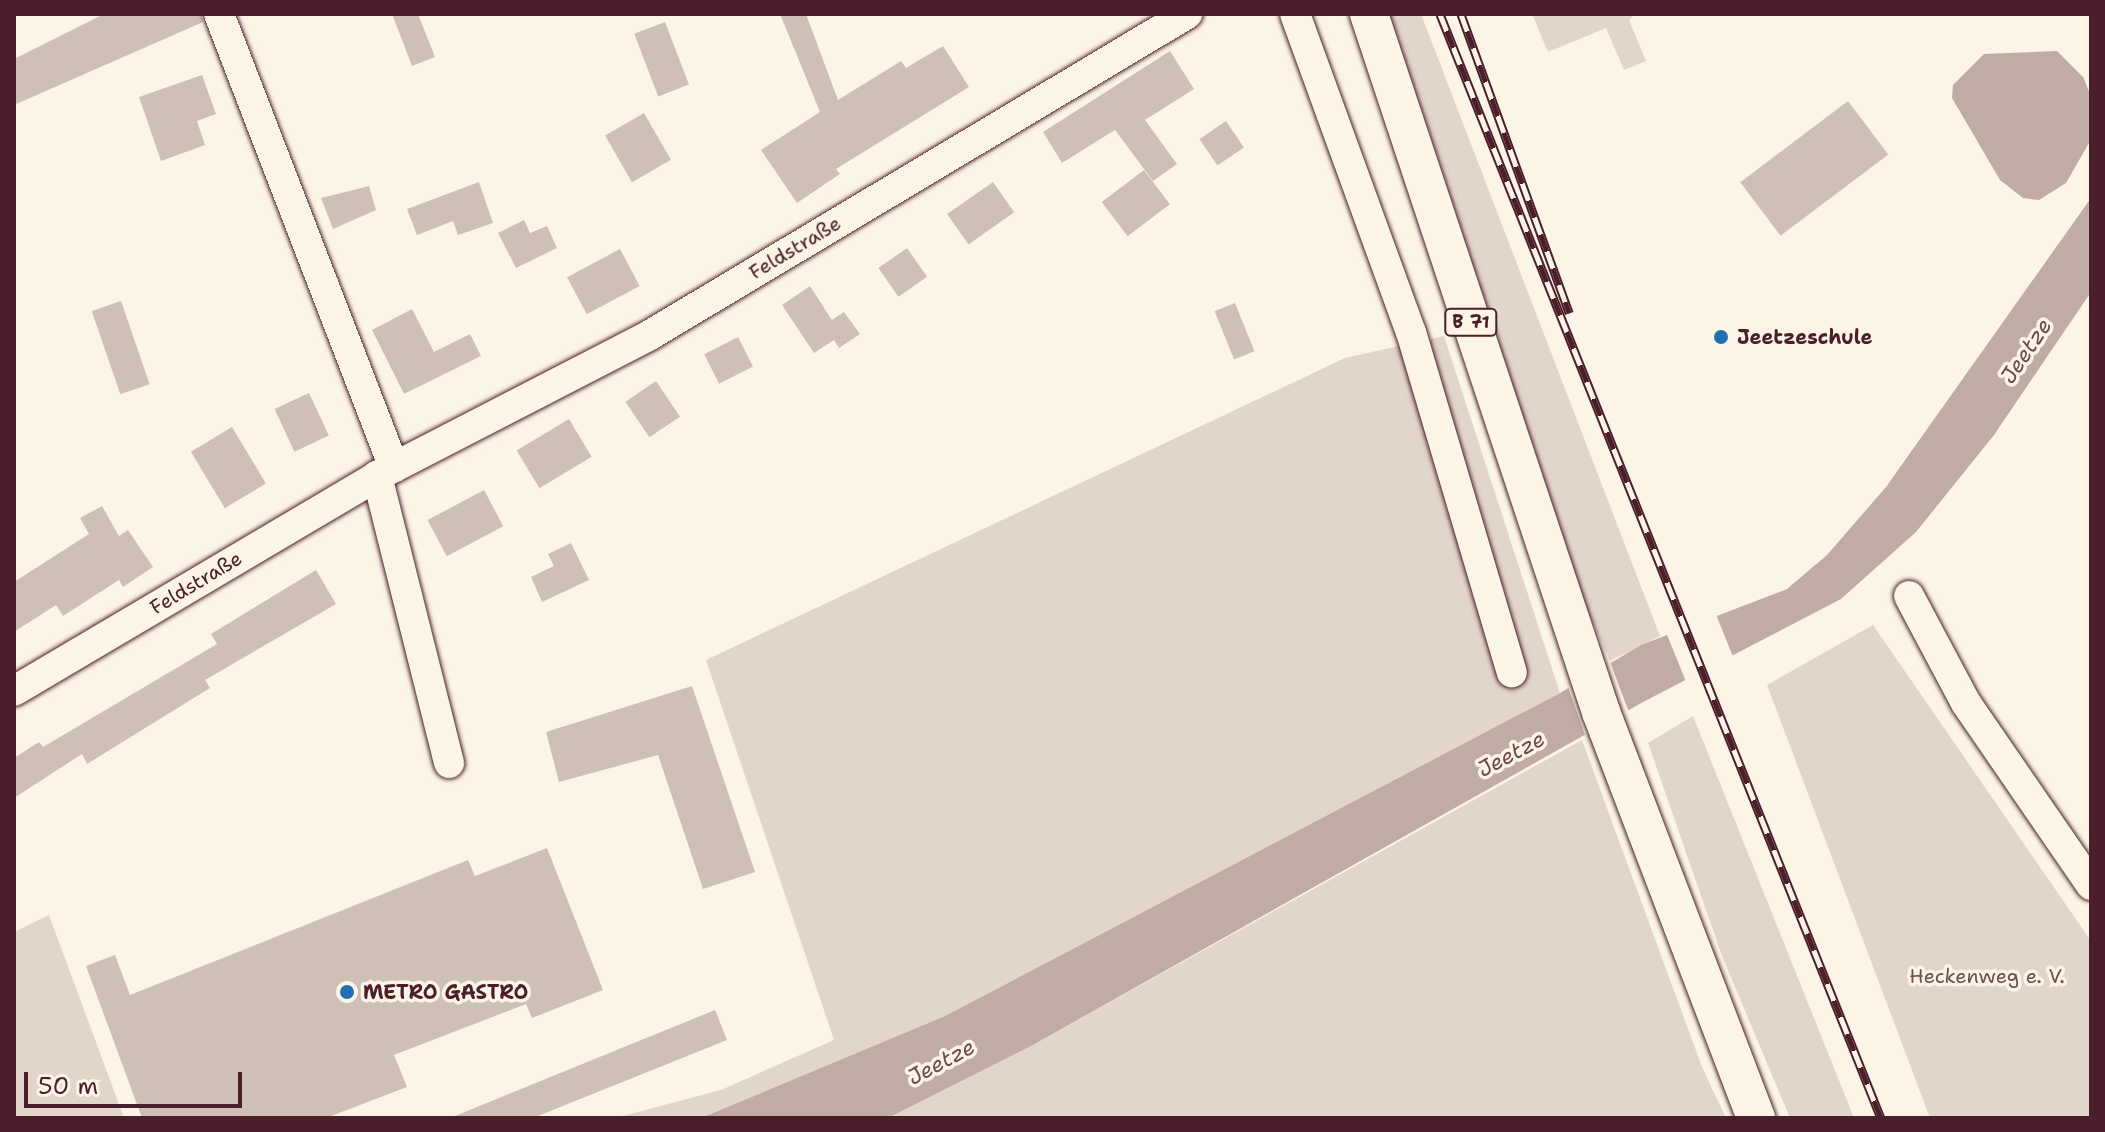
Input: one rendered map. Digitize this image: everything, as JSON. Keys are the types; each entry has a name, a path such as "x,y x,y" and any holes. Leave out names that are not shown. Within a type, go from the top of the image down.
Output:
{"main road":[{"name":"B 71","path":"1369,14 1574,630 1631,792 1756,1118"}],"street":[{"path":"219,14 386,471 449,763"},
{"name":"Feldstraße","path":"14,691 386,471 650,335 1187,14"},
{"path":"1295,14 1411,332 1512,672"},
{"path":"1909,596 1966,703 2091,885"}],"green space":[{"path":"1389,14 1421,14 1660,636 1610,661 1584,603"},
{"path":"1532,14 1635,14 1629,20 1646,61 1624,70 1606,28 1548,52"},
{"path":"1444,336 1560,693 945,1016 701,1118 615,1118 721,1090 834,1040 706,660 1345,358"},
{"name":"Heckenweg e. V.","path":"1873,625 2091,941 2091,1118 1930,1118 1767,685"},
{"path":"1693,716 1854,1118 1790,1118 1722,956 1648,743"},
{"path":"1582,740 1702,1067 1726,1118 888,1118 1033,1045"},
{"path":"49,915 124,1118 14,1118 14,932"}],"water":[{"path":"2057,51 2083,77 2091,96 2089,143 2066,183 2039,200 2023,198 2000,180 1952,98 1953,85 1984,54"},
{"name":"Jeetze","path":"2091,198 2091,292 1994,435 1916,532 1841,599 1645,701 1033,1045 888,1118 701,1118 945,1016 1560,693 1641,645 1787,589 1827,555 1886,487"}],"pier":[{"path":"1715,612 1734,660 1685,680 1666,632"},
{"path":"1609,659 1630,715 1587,741 1567,684"}],"building":[{"path":"104,14 201,14 203,22 14,105 14,59"},
{"path":"392,14 418,14 435,57 412,66"},
{"path":"780,14 806,14 838,100 901,61 906,68 943,46 969,87 836,169 840,174 797,203 761,150 820,112"},
{"path":"665,22 689,85 658,96 634,34"},
{"path":"1170,51 1194,89 1145,120 1177,164 1153,181 1115,130 1062,163 1043,132"},
{"path":"202,75 216,114 197,121 205,145 161,161 139,97"},
{"path":"1848,101 1888,155 1781,236 1740,182"},
{"path":"644,113 671,160 632,182 605,136"},
{"path":"1226,121 1244,148 1217,165 1199,139"},
{"path":"1144,170 1170,204 1128,236 1102,202"},
{"path":"479,182 493,223 458,235 453,221 417,235 407,209"},
{"path":"993,182 1014,212 968,244 947,214"},
{"path":"369,186 376,210 333,229 321,198"},
{"path":"524,220 530,233 547,226 557,248 516,268 498,233"},
{"path":"907,248 927,277 898,297 878,268"},
{"path":"620,249 640,286 587,314 567,277"},
{"path":"810,286 832,320 844,312 860,334 839,348 834,340 814,353 782,305"},
{"path":"121,301 150,384 120,394 92,311"},
{"path":"1235,303 1254,351 1234,359 1215,311"},
{"path":"412,309 434,352 470,334 481,356 404,394 372,330"},
{"path":"738,337 753,366 719,384 704,354"},
{"path":"656,381 680,417 649,437 625,402"},
{"path":"309,393 329,436 294,452 275,409"},
{"path":"569,419 592,457 539,488 517,450"},
{"path":"232,427 266,484 225,508 191,452"},
{"path":"484,490 503,526 447,556 427,520"},
{"path":"102,506 119,536 128,530 153,567 123,587 119,580 63,616 56,605 14,632 14,582 89,534 80,518"},
{"path":"571,543 589,580 542,602 531,577 554,566 548,554"},
{"path":"316,570 336,604 205,680 210,688 87,764 82,754 14,798 14,758 39,742 43,747 217,644 211,634"},
{"path":"692,686 755,872 703,889 658,755 559,782 546,732"},
{"name":"METRO GASTRO","path":"547,848 603,990 532,1018 526,1004 394,1055 407,1087 326,1118 142,1118 86,966 115,955 130,995 468,860 475,876"},
{"path":"715,1010 727,1040 533,1118 450,1118"}],"railway":[{"path":"1440,14 1881,1118"},
{"path":"1461,14 1569,313"}],"place":[{"name":"Jeetzeschule","path":"1721,337"},
{"name":"METRO GASTRO","path":"347,992"}]}
